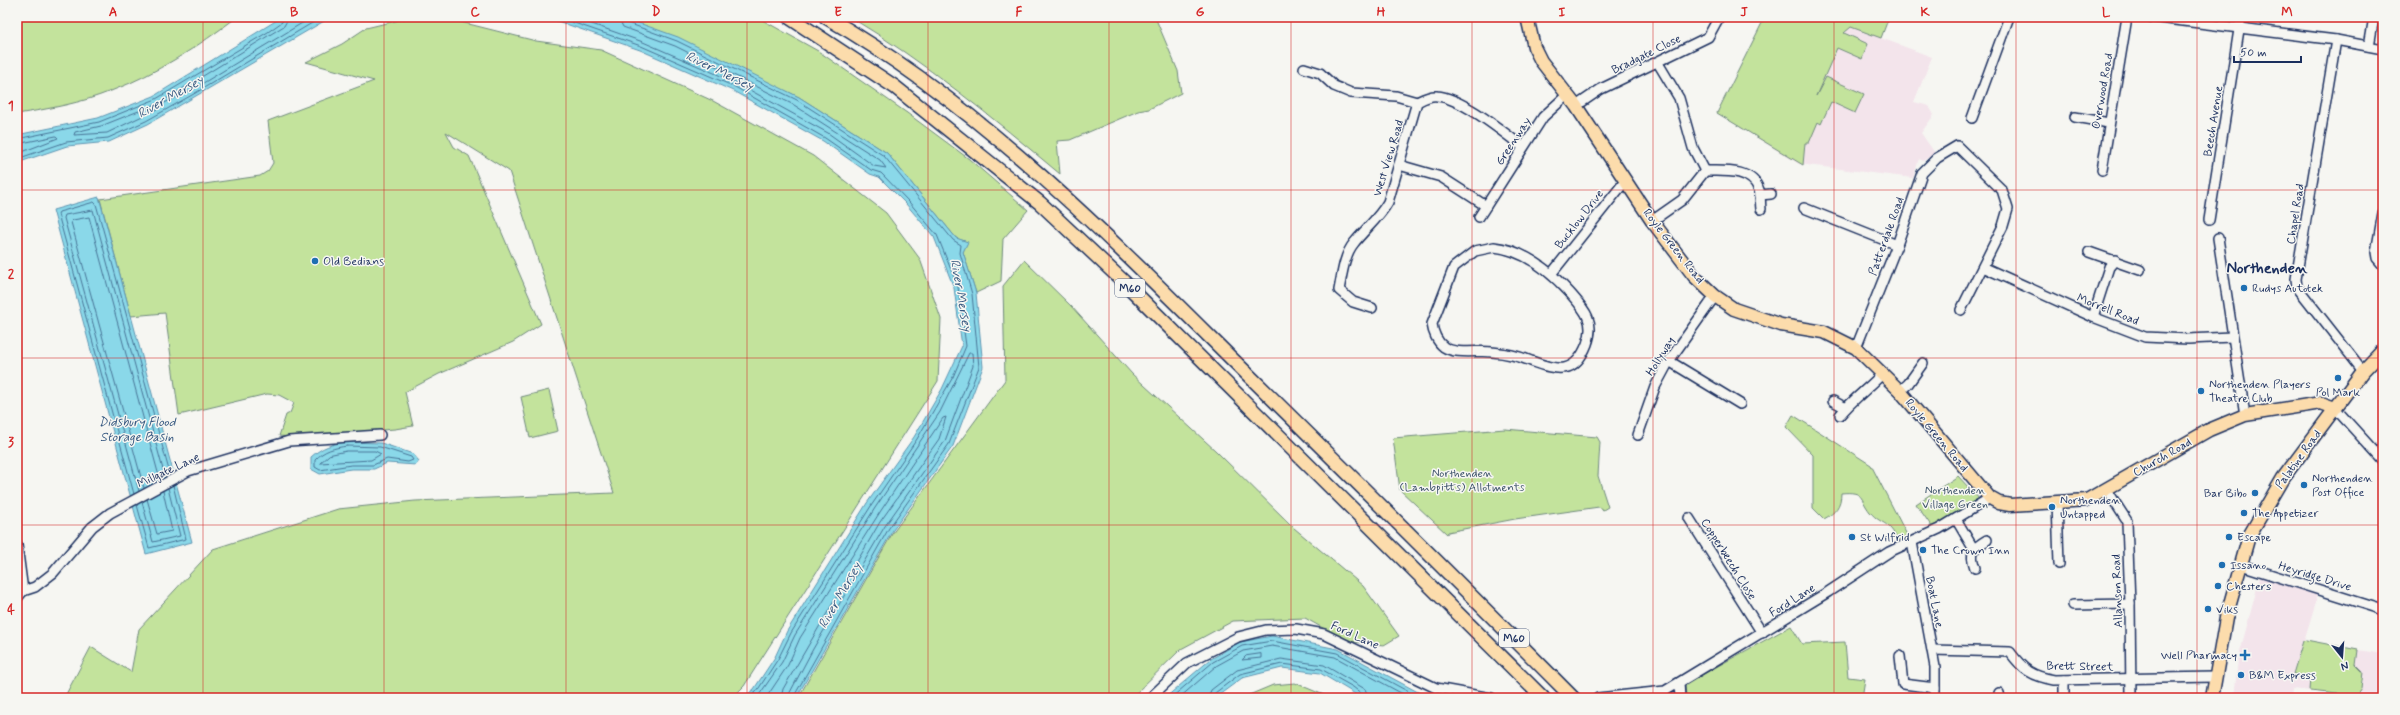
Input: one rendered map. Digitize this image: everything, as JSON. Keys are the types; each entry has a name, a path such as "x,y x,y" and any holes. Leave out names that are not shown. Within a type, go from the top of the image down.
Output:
{"highway":[{"name":"M60","path":"789,17 895,88 1040,203 1123,281 1440,594 1543,698"},
{"name":"M60","path":"826,17 911,70 1058,192 1136,264 1573,698"}],"main road":[{"name":"Royle Green Road","path":"1527,17 1534,47 1541,61 1576,106 1652,221 1694,276 1714,296 1734,309 1755,318 1824,332 1856,348 1900,391 1990,498"},
{"name":"Palatine Road","path":"2212,698 2214,677 2226,618 2249,536 2283,478 2363,371 2383,350"},
{"name":"Church Road","path":"1990,498 1998,503 2010,504 2087,500 2209,430 2244,415 2321,404 2335,408"}],"street":[{"name":"Bradgate Close","path":"1576,106 1601,89 1658,63 1708,37 1719,17"},
{"path":"1972,118 2009,17"},
{"name":"Overwood Road","path":"2102,170 2127,17"},
{"path":"2151,17 2336,40 2383,49"},
{"name":"Beech Avenue","path":"2209,220 2241,17"},
{"path":"2369,46 2374,17"},
{"name":"Chapel Road","path":"2336,40 2296,279 2297,287 2363,371"},
{"path":"1658,63 1679,98 1693,148 1705,171"},
{"path":"1304,68 1320,73 1334,86 1351,93 1396,96 1417,102 1430,96 1448,98 1475,113 1523,147"},
{"name":"Greenway","path":"1480,217 1543,117 1567,95"},
{"name":"West View Road","path":"1372,308 1353,302 1339,290 1344,267 1353,244 1381,214 1388,202 1417,102"},
{"path":"2075,117 2109,123"},
{"name":"Patterdale Road","path":"1856,348 1897,245 1922,173 1937,158 1957,146 2002,190 2008,209 2003,226 1983,267"},
{"path":"1399,165 1441,177 1486,206"},
{"path":"1705,171 1728,171 1746,175 1759,189 1761,209"},
{"path":"1652,221 1682,200 1705,171"},
{"name":"Bucklow Drive","path":"1552,273 1626,180"},
{"path":"1760,195 1771,194"},
{"path":"1804,208 1897,245"},
{"path":"2383,214 2376,252 2377,258 2383,265"},
{"path":"2218,238 2244,415"},
{"path":"1484,248 1506,248 1552,273 1586,311 1590,321 1590,338 1584,352 1570,366 1556,369 1516,356 1493,352 1446,348 1436,337 1432,324 1433,316 1454,267 1467,255 1484,248"},
{"path":"2089,252 2140,270"},
{"path":"2092,317 2109,267 2115,260"},
{"path":"1961,310 1983,267"},
{"name":"Morrell Road","path":"1983,267 2092,317 2146,337 2188,339 2232,337"},
{"name":"Hollyway","path":"1638,435 1655,387 1669,361 1714,296"},
{"path":"1669,361 1740,404"},
{"path":"1900,391 1908,384 1923,363"},
{"path":"1833,400 1843,412 1853,399 1870,388 1883,373"},
{"path":"2335,408 2383,461"},
{"name":"Millgate Lane","path":"17,598 24,591 35,588 53,573 92,527 110,514 188,471 289,441 380,435"},
{"name":"Allanson Road","path":"2106,490 2126,521 2130,604 2131,698"},
{"name":"Ford Lane","path":"1598,698 1665,691 1762,633 1890,552 1956,519 1990,498"},
{"path":"2057,502 2059,564"},
{"name":"Copperbeech Close","path":"1689,518 1762,633"},
{"path":"1956,519 1974,548"},
{"path":"1975,568 1971,554 1974,548 1987,540"},
{"name":"Boat Lane","path":"1912,542 1935,667 1935,698"},
{"path":"17,545 24,591"},
{"name":"Heyridge Drive","path":"2241,565 2383,610"},
{"path":"2073,605 2130,604"},
{"name":"Ford Lane","path":"1150,698 1187,663 1238,637 1266,630 1296,629 1324,634 1436,688 1491,698"},
{"name":"Brett Street","path":"1932,650 2010,652 2023,669 2041,678 2064,680 2214,677"},
{"path":"1900,656 1902,684 1935,688"},
{"path":"2064,680 2064,698"},
{"path":"1679,683 1680,698"}],"shaded area":[{"path":"1765,17 1889,17 1881,38 1932,57 1914,102 1929,106 1934,115 1921,133 1935,153 1923,161 1919,159 1913,178 1799,164 1717,113"},
{"path":"2260,577 2318,595 2304,641 2383,654 2383,698 2356,698 2356,696 2293,689 2292,698 2234,698 2238,659"}],"green space":[{"path":"17,17 237,17 208,38 161,68 128,84 77,102 17,114"},
{"path":"412,17 441,17 536,41 601,50 713,101 813,156 886,213 920,259 941,319 938,381 744,686 732,698 64,698 91,647 131,672 139,629 213,549 338,509 415,501 614,493 509,171 446,132 454,147 469,156 541,324 513,342 439,374 405,392 413,426 395,429 303,436 303,438 279,436 286,415 290,413 294,403 279,395 267,394 179,415 165,313 131,316 100,199 260,176 268,171 273,163 268,121 374,81 306,62 342,44 366,28"},
{"path":"622,17 757,17 818,51 907,113 969,159 1028,210 1003,239 1001,281 976,293 963,252 967,242 956,238 887,153 799,97"},
{"path":"850,17 1155,17 1178,71 1181,93 1149,109 1138,111 1070,140 1057,141 1060,174 958,91 878,34"},
{"path":"1765,17 1889,17 1881,38 1851,27 1844,33 1868,44 1862,59 1837,48 1816,96 1826,77 1864,94 1855,113 1831,102 1821,124 1818,122 1809,143 1805,143 1803,165 1717,113"},
{"path":"1024,260 1071,306 1132,374 1216,451 1294,528 1363,586 1399,636 1384,645 1346,641 1305,618 1233,621 1181,649 1131,698 798,698 892,534 1005,380 1003,286"},
{"path":"549,390 558,431 530,438 521,397"},
{"path":"1793,415 1871,465 1907,535 1898,541 1891,529 1870,512 1858,494 1841,493 1840,502 1837,509 1824,519 1813,508 1813,455 1786,427"},
{"name":"Northenden (Lambpitts) Allotments","path":"1505,429 1597,437 1600,442 1598,476 1608,507 1603,510 1599,507 1515,519 1448,532 1447,534 1400,490 1393,438"},
{"name":"Northenden Village Green","path":"1958,476 1981,501 1932,527 1916,504"},
{"path":"1791,626 1802,644 1845,642 1848,677 1865,679 1862,698 1760,698 1755,695 1686,697 1685,684"},
{"path":"2306,640 2358,650 2356,665 2363,672 2361,689 2356,696 2310,691 2311,677 2293,674 2303,641"},
{"path":"1295,683 1331,698 1242,698 1273,685"}],"water":[{"name":"River Mersey","path":"282,17 331,17 148,124 109,142 67,146 17,163 17,135 98,118 154,96"},
{"name":"River Mersey","path":"546,17 622,17 678,37 799,97 887,153 956,238 968,242 963,252 976,293 983,367 953,446 893,530 796,698 743,698 754,689 775,657 787,631 867,503 914,437 942,389 962,346 954,288 934,237 906,204 879,177 870,174 823,141 733,91 640,50"},
{"name":"Didsbury Flood Storage Basin","path":"99,197 192,542 146,554 53,210"},
{"path":"346,442 381,443 413,454 419,461 416,465 387,463 374,469 351,469 320,474 311,469 311,457 327,446"},
{"path":"1272,636 1338,649 1429,698 1362,698 1320,673 1282,668 1242,678 1215,698 1165,698 1211,659 1240,642"}],"place":[{"name":"Old Bedians","path":"315,261"},
{"name":"Rudys Autotek","path":"2244,288"},
{"name":"Pol Mark","path":"2338,378"},
{"name":"Northenden Players Theatre Club","path":"2201,391"},
{"name":"Northenden Post Office","path":"2304,485"},
{"name":"Bar Bibo","path":"2255,493"},
{"name":"Northenden Untapped","path":"2052,507"},
{"name":"The Appetizer","path":"2244,513"},
{"name":"St Wilfrid","path":"1852,537"},
{"name":"Escape","path":"2229,537"},
{"name":"The Crown Inn","path":"1923,550"},
{"name":"Issano","path":"2222,565"},
{"name":"Chesters","path":"2218,586"},
{"name":"Viks","path":"2208,609"},
{"name":"Well Pharmacy","path":"2245,655"},
{"name":"B&M Express","path":"2241,675"}],"district":[{"name":"Northenden","path":"2267,267"}]}
